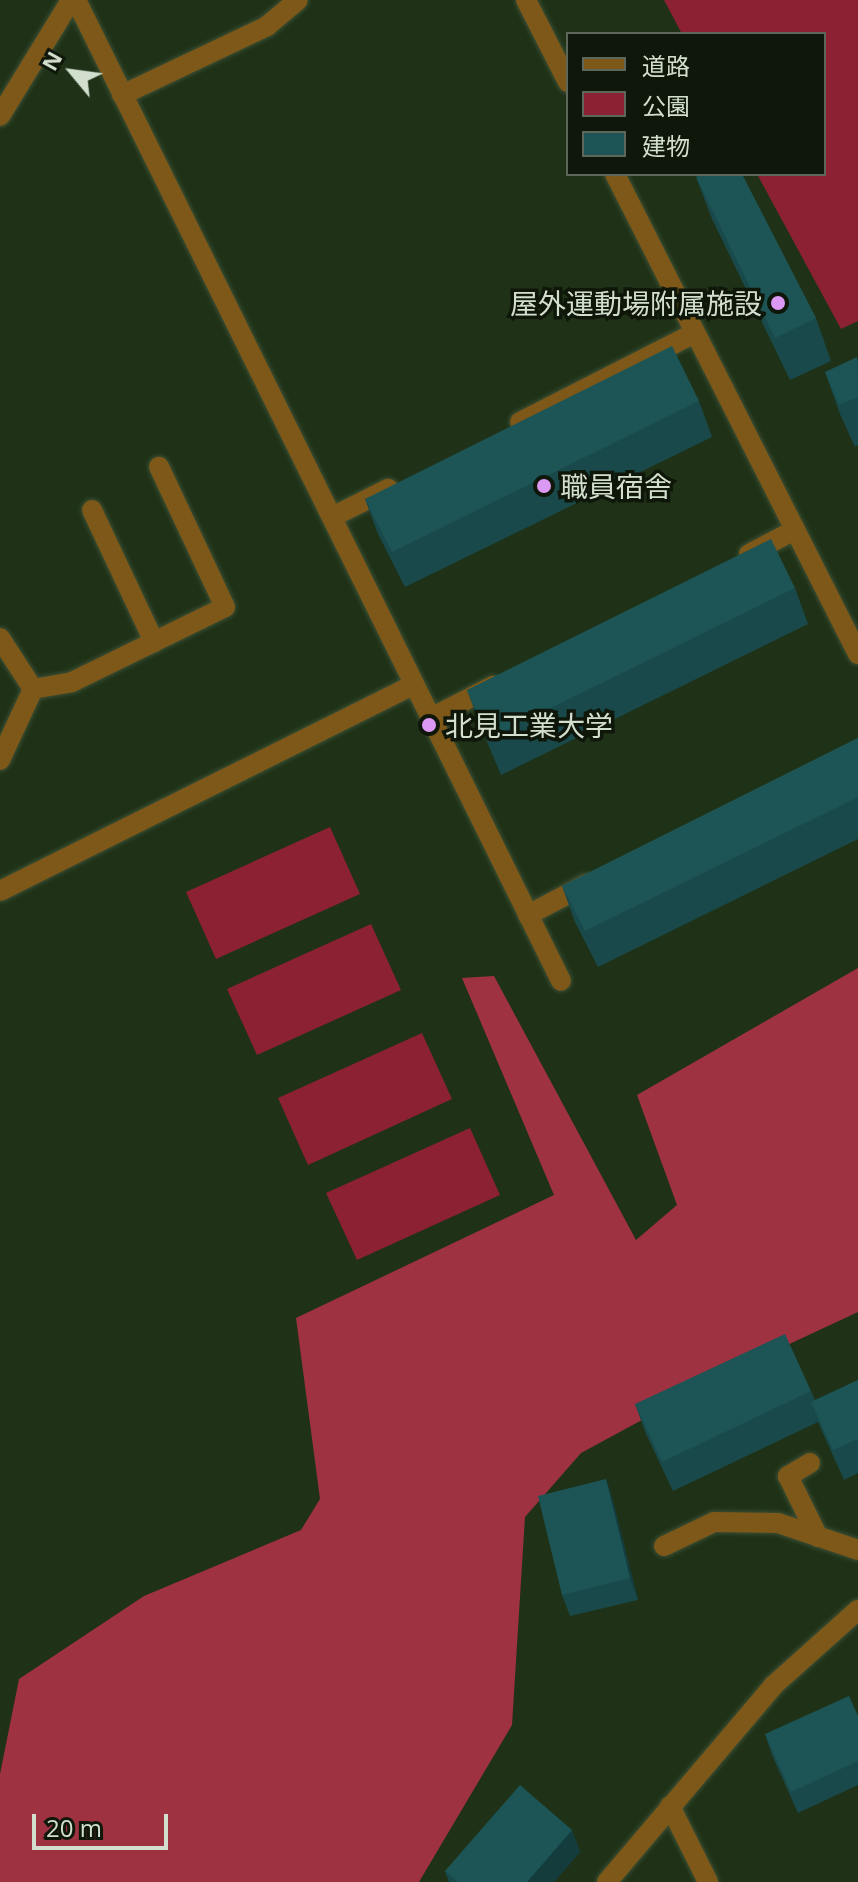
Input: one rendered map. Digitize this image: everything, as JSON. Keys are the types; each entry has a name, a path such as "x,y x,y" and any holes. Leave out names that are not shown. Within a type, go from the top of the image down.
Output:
{"street":[{"path":"73,0 561,981"},
{"path":"0,116 73,0"},
{"path":"122,95 267,26 298,0"},
{"path":"526,0 566,78"},
{"path":"616,176 858,654"},
{"path":"499,432 695,333"},
{"path":"33,689 72,682 225,607 159,467"},
{"path":"332,517 402,482"},
{"path":"92,510 154,642"},
{"path":"725,567 795,530"},
{"path":"0,638 33,689"},
{"path":"431,718 515,675"},
{"path":"0,891 414,685"},
{"path":"0,760 33,689"},
{"path":"528,915 611,872"},
{"path":"810,1463 788,1476 818,1537"},
{"path":"664,1546 714,1522 778,1523 858,1550"},
{"path":"607,1882 774,1685 858,1610"},
{"path":"670,1806 708,1882"}],"green space":[{"path":"664,0 858,0 858,321 841,329 758,176 826,176 826,32 681,32"},
{"path":"330,827 360,894 216,959 186,892"},
{"path":"371,924 401,990 257,1055 227,989"},
{"path":"422,1033 452,1099 308,1165 278,1098"},
{"path":"470,1128 500,1195 357,1260 326,1193"}],"shaded area":[{"path":"858,968 858,1312 736,1369 581,1453 525,1517 512,1725 419,1882 0,1882 0,1774 19,1679 144,1596 301,1530 320,1499 296,1318 554,1195 462,978 494,976 636,1240 677,1205 637,1095"}],"building":[{"path":"743,176 816,318 775,338 696,177"},
{"path":"672,346 699,401 392,552 365,499"},
{"path":"857,357 858,397 839,405 825,372"},
{"path":"771,539 795,588 488,739 467,690"},
{"path":"858,738 858,797 585,931 562,886"},
{"path":"785,1334 811,1391 662,1462 635,1404"},
{"path":"858,1380 858,1439 833,1450 811,1402"},
{"path":"606,1479 630,1578 562,1595 538,1496"},
{"path":"849,1696 858,1716 858,1761 791,1792 765,1734"},
{"path":"520,1785 572,1830 527,1882 458,1882 445,1871"}],"place":[{"name":"屋外運動場附属施設","path":"778,303"},
{"name":"職員宿舎","path":"544,486"},
{"name":"北見工業大学","path":"429,725"}]}
